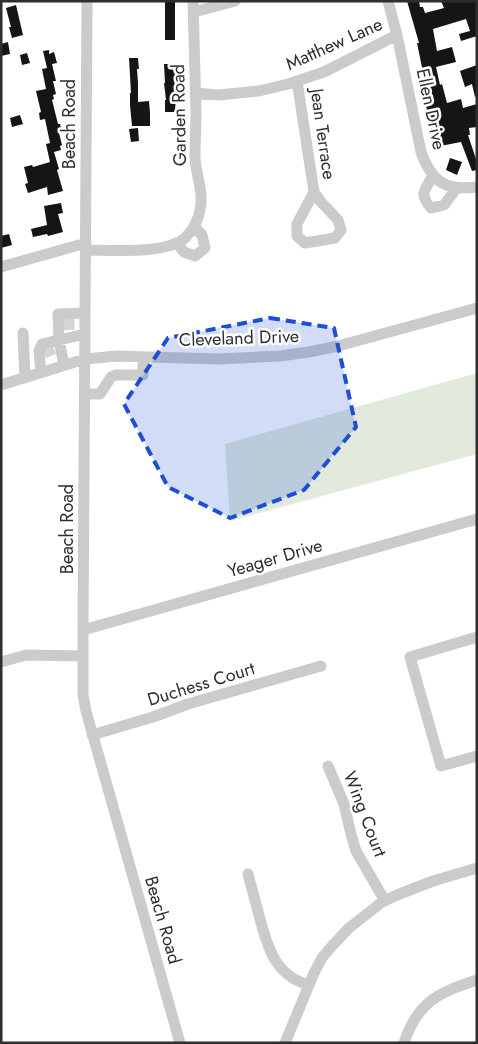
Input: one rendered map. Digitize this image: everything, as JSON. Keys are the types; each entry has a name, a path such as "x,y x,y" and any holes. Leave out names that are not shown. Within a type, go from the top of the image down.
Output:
{"street":[{"name":"Beach Road","path":"87,1 84,702 180,1043"},
{"path":"194,7 236,1"},
{"name":"Ellen Drive","path":"388,1 425,163 433,176 447,186 457,188 477,187"},
{"name":"Garden Road","path":"177,243 186,237 194,226 200,210 201,199 195,160 194,7"},
{"name":"Matthew Lane","path":"195,93 219,95 258,91 297,81 324,72 397,35"},
{"name":"Jean Terrace","path":"297,81 314,192 338,220 341,230 335,238 305,243 297,236 297,224 314,192"},
{"path":"433,176 424,192 425,200 431,208 444,205 457,188"},
{"path":"1,267 86,246 158,249 177,243 184,252 195,256 205,248 202,235 194,226"},
{"name":"Cleveland Drive","path":"1,385 85,359 115,356 218,360 309,352 338,346 477,308"},
{"path":"41,372 59,338 85,313"},
{"path":"23,333 25,377"},
{"path":"59,338 85,334"},
{"path":"59,338 64,365"},
{"path":"115,356 116,375"},
{"path":"85,394 100,394 111,377 116,375 143,376 143,357"},
{"name":"Yeager Drive","path":"83,630 477,519"},
{"path":"477,637 410,657 440,766 477,756"},
{"path":"1,662 26,655 83,656"},
{"name":"Duchess Court","path":"92,734 320,666"},
{"name":"Wing Court","path":"328,766 344,804 350,834 356,851 385,901"},
{"path":"285,1043 322,958 358,920 397,895 433,881 477,868"},
{"path":"248,874 270,952 284,971 292,978 309,985"},
{"path":"404,1043 412,1022 419,1011 431,1000 477,980"}],"highlighted area":[{"path":"270,318 334,328 356,427 304,490 230,518 168,487 124,404 168,338"}],"shaded area":[{"path":"477,373 477,454 230,521 225,444"}],"building":[{"path":"165,1 175,1 175,40 165,40"},
{"path":"407,1 419,1 420,7 423,7 425,13 444,8 441,1 477,1 477,36 461,41 459,34 470,31 466,19 433,29 437,51 452,47 456,62 436,67 447,103 461,99 463,108 477,104 477,127 469,128 470,135 468,135 477,158 477,170 472,171 461,142 435,147 421,82 425,82 417,43 419,43"},
{"path":"16,5 23,35 12,38 6,8"},
{"path":"8,42 10,54 1,56 1,44"},
{"path":"49,50 49,54 54,52 57,63 52,64 56,81 53,81 56,94 53,95 54,99 52,100 62,132 59,133 62,145 60,146 61,150 54,152 63,191 48,195 47,187 28,193 25,184 28,183 24,167 32,165 33,167 50,162 46,144 50,143 45,119 40,120 39,113 41,112 36,91 46,89 42,69 47,68 43,51"},
{"path":"27,53 30,63 22,65 20,55"},
{"path":"129,58 138,58 138,102 149,101 150,126 132,126"},
{"path":"164,64 175,64 175,112 165,112"},
{"path":"477,65 477,96 475,97 472,84 465,87 460,71"},
{"path":"20,115 23,124 12,127 10,118"},
{"path":"138,128 139,141 131,142 129,129"},
{"path":"450,158 462,162 457,175 446,170"},
{"path":"61,203 63,213 58,214 63,232 33,237 31,229 47,225 44,206"},
{"path":"9,234 12,245 1,248 1,236"}],"tunnel":[{"path":"69,319 69,330"},
{"path":"44,353 54,349"}]}
